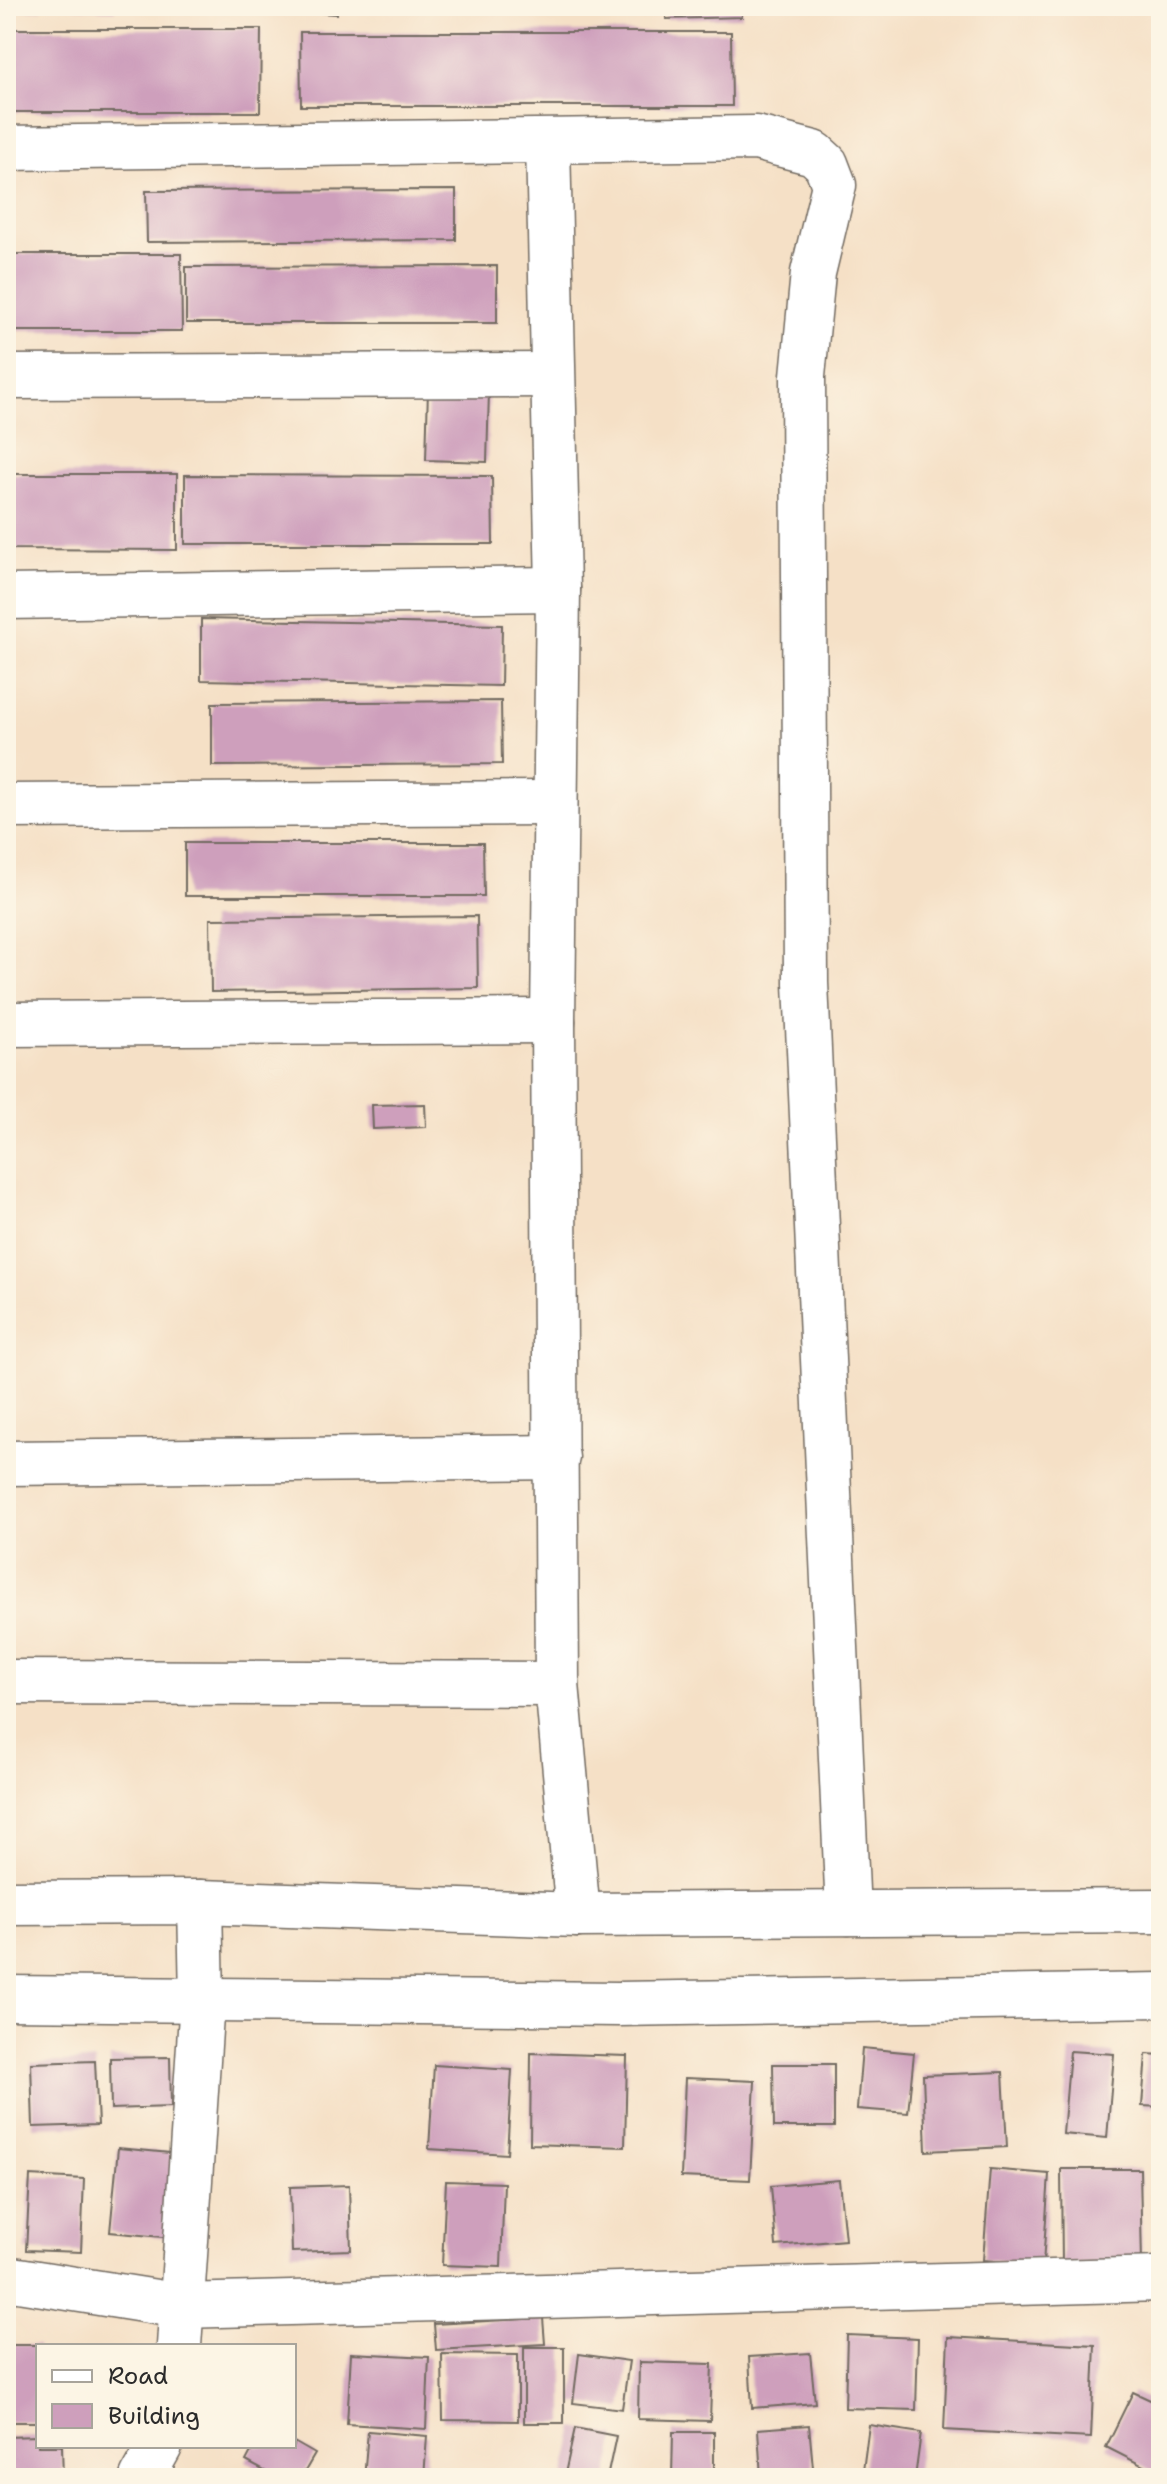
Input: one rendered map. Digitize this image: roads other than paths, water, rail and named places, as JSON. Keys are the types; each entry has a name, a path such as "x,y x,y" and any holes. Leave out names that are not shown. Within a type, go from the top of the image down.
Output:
{"street":[{"path":"6,148 756,138 814,153 826,164 834,185 813,273 803,376 806,983 848,1913"},
{"path":"548,142 558,589 553,1021 557,1684 578,1915"},
{"path":"6,377 551,375"},
{"path":"6,597 558,589"},
{"path":"6,806 555,803"},
{"path":"6,1024 553,1021"},
{"path":"6,1463 557,1457"},
{"path":"6,1682 557,1684"},
{"path":"6,1903 200,1902 578,1915 1161,1911"},
{"path":"180,2326 202,2000 200,1902"},
{"path":"6,1998 618,2004 1161,1995"},
{"path":"6,2278 180,2326 1161,2279"},
{"path":"142,2478 159,2448"}]}
